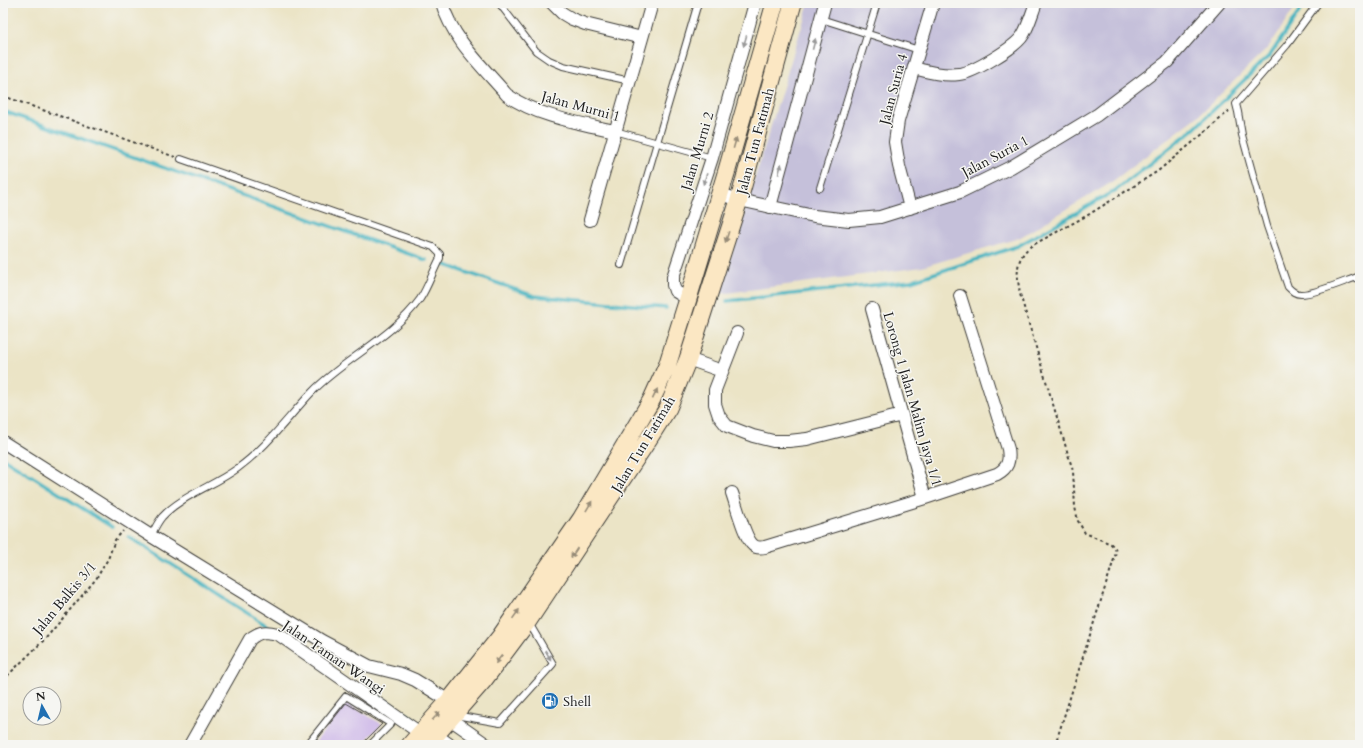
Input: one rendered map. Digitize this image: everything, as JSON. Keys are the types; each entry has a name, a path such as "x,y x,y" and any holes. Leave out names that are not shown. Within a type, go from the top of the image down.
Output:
{"main road":[{"name":"Jalan Tun Fatimah","path":"451,712 500,637 581,519 644,414 660,384 720,194 775,3"},
{"name":"Jalan Tun Fatimah","path":"423,740 484,681 528,621 659,423 670,403 688,359 739,200 793,3"}],"street":[{"name":"Jalan Murni 1","path":"442,3 445,15 452,29 507,95 516,102 567,120 615,131"},
{"path":"552,3 562,13 572,19 585,24 642,38"},
{"path":"590,220 652,3"},
{"name":"Jalan Murni 2","path":"688,299 675,291 673,277 712,158 756,3"},
{"path":"770,207 825,3"},
{"name":"Jalan Suria 4","path":"910,208 899,166 895,142 898,121 933,3"},
{"path":"914,68 939,75 961,74 985,63 1012,47 1023,35 1036,3"},
{"name":"Jalan Suria 1","path":"720,194 739,200 814,216 849,220 880,217 960,192 1011,167 1097,116 1167,62 1219,3"},
{"path":"732,493 748,538 752,544 758,548 765,548 925,498 997,474 1004,470 1008,464 1008,449 960,296"},
{"name":"Lorong 1 Jalan Malim Jaya 1/1","path":"872,309 925,498"},
{"path":"738,334 715,390 715,404 719,416 727,426 753,436 773,441 789,441 807,439 902,415"},
{"path":"688,359 722,371"},
{"path":"3,442 151,536 322,640 369,666 401,674 415,680 487,745"},
{"name":"Jalan Taman Wangi","path":"190,745 250,639 257,633 268,632 278,634 423,740 450,745"}],"lane":[{"path":"499,3 536,51 549,60 563,66 630,82"},
{"path":"621,265 698,3"},
{"path":"820,188 876,3"},
{"path":"1318,3 1287,46 1236,104 1242,136 1265,219 1284,279 1288,287 1293,292 1300,294 1310,293 1360,276"},
{"path":"821,19 919,50"},
{"name":"Jalan Murni 1","path":"615,131 712,158"},
{"path":"151,536 161,518 170,510 188,497 237,469 273,436 313,391 337,369 392,329 420,298 440,258 440,254 433,247 181,159"},
{"path":"451,712 500,724 553,664 528,621"},
{"path":"307,745 346,696 391,724 370,745"}],"path":[{"path":"3,96 181,159"},
{"path":"1054,745 1116,553 1115,548 1111,544 1085,533 1078,521 1075,507 1073,471 1020,294 1017,272 1018,263 1025,251 1031,246 1088,215 1158,171 1236,104"},
{"name":"Jalan Balkis 3/1","path":"3,680 46,638 96,579 108,559 115,540 131,523"}],"shaded area":[{"path":"809,3 1298,3 1268,48 1197,117 1109,184 1019,238 922,267 719,294"}],"building":[{"path":"346,703 382,724 361,745 313,745"}],"waterway":[{"path":"727,301 911,281 1018,246 1116,190 1194,129 1271,54 1305,3"},
{"path":"3,111 426,260"},
{"path":"440,263 534,296 666,308"},
{"path":"3,458 112,527"},
{"path":"129,537 272,629"},
{"path":"367,689 415,720"}],"place":[{"name":"Shell","path":"550,701"}]}
